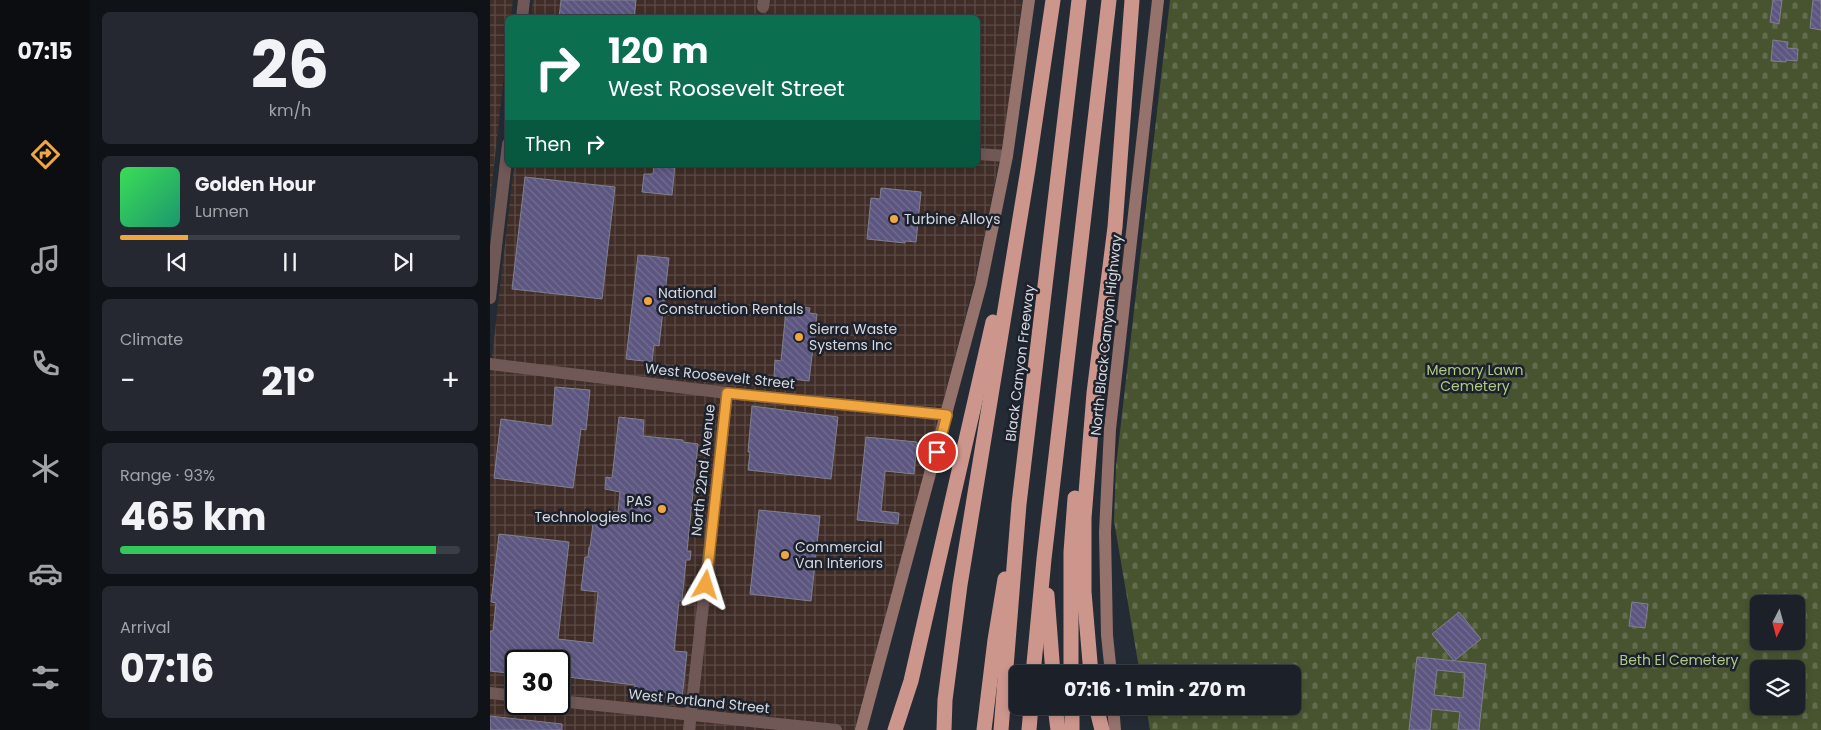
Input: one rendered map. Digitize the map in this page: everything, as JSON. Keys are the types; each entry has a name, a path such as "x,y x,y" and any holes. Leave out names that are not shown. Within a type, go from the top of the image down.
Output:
{"highway":[{"path":"944,730 948,678 960,585 1028,169 1053,0"},
{"name":"Black Canyon Freeway","path":"1001,730 1019,504 1079,0"},
{"path":"1034,665 1044,559 1109,0"},
{"path":"1071,665 1071,552 1115,227 1132,0"},
{"path":"896,730 911,682 994,320 1013,256"},
{"path":"1082,480 1084,582 1091,665"},
{"path":"984,730 1000,602 1019,504"},
{"path":"1044,559 1052,665"},
{"path":"1029,730 1030,715"},
{"path":"1056,715 1058,730"},
{"path":"1072,715 1072,730"},
{"path":"1098,715 1102,730"}],"main road":[{"path":"861,730 981,284 1008,156 1030,0"},
{"name":"North Black Canyon Highway","path":"1110,665 1105,532 1110,429 1158,0"},
{"path":"1114,715 1115,730"}],"street":[{"path":"522,15 524,0"},
{"path":"980,154 1008,156"},
{"path":"490,298 505,167"},
{"name":"West Roosevelt Street","path":"490,364 727,393 947,415"},
{"name":"North 22nd Avenue","path":"689,730 727,393"},
{"path":"490,693 505,695"},
{"name":"West Portland Street","path":"570,702 836,730"}],"shaded area":[{"path":"490,0 513,0 511,15 505,15 505,66 490,202"},
{"path":"533,0 1022,0 1007,122 976,276 857,730 490,730 490,374 514,167 980,167 980,15 531,15"}],"green space":[{"name":"Memory Lawn Cemetery","path":"1170,0 1821,0 1821,730 1150,730 1148,715 1301,715 1301,665 1138,665 1114,521 1116,466"}],"building":[{"path":"561,0 636,0 634,15 559,15"},
{"path":"1773,0 1782,0 1779,24 1770,22"},
{"path":"1813,0 1821,0 1821,30 1810,28"},
{"path":"1773,40 1788,42 1787,48 1798,49 1797,61 1771,61"},
{"path":"654,167 675,167 672,195 642,192 644,174 653,174"},
{"path":"525,177 615,187 602,299 512,289"},
{"name":"Turbine Alloys","path":"881,188 921,192 916,242 905,241 905,243 867,239 871,198 880,199"},
{"name":"National Construction Rentals","path":"638,255 669,258 659,346 654,345 652,362 626,359"},
{"name":"Sierra Waste Systems Inc","path":"794,306 810,308 809,313 817,314 809,381 774,377 775,360 781,361 786,310 794,311"},
{"path":"555,387 590,390 586,430 581,429 573,488 494,478 501,419 552,426"},
{"path":"752,406 838,417 831,479 748,470"},
{"path":"619,417 644,420 643,436 683,440 683,442 698,444 687,551 691,551 690,560 686,560 682,601 679,601 674,651 687,652 682,699 634,693 635,685 570,677 570,650 505,650 505,673 490,671 490,631 493,631 496,603 491,602 499,534 569,542 558,639 593,643 598,592 581,590 585,557 588,557 594,516 606,518 607,511 618,512 620,492 605,489 606,477 612,478"},
{"path":"866,437 917,442 914,474 885,471 881,511 899,513 898,524 857,520"},
{"name":"Commercial Van Interiors","path":"759,510 820,516 811,601 750,594"},
{"path":"1632,602 1648,604 1645,628 1629,626"},
{"path":"1459,612 1481,639 1454,661 1432,634"},
{"path":"1417,657 1486,664 1479,730 1458,730 1460,712 1432,709 1430,730 1409,730","holes":["1437,670 1465,673 1463,698 1434,695"]},
{"path":"490,716 562,724 562,730 490,730"}],"place":[{"name":"Turbine Alloys","path":"894,219"},
{"name":"National Construction Rentals","path":"648,301"},
{"name":"Sierra Waste Systems Inc","path":"799,337"},
{"name":"PAS Technologies Inc","path":"662,509"},
{"name":"Commercial Van Interiors","path":"785,555"}],"route":[{"path":"706,585 727,393 947,415 937,452"}],"park label":[{"name":"Beth El Cemetery","path":"1679,660"}]}
